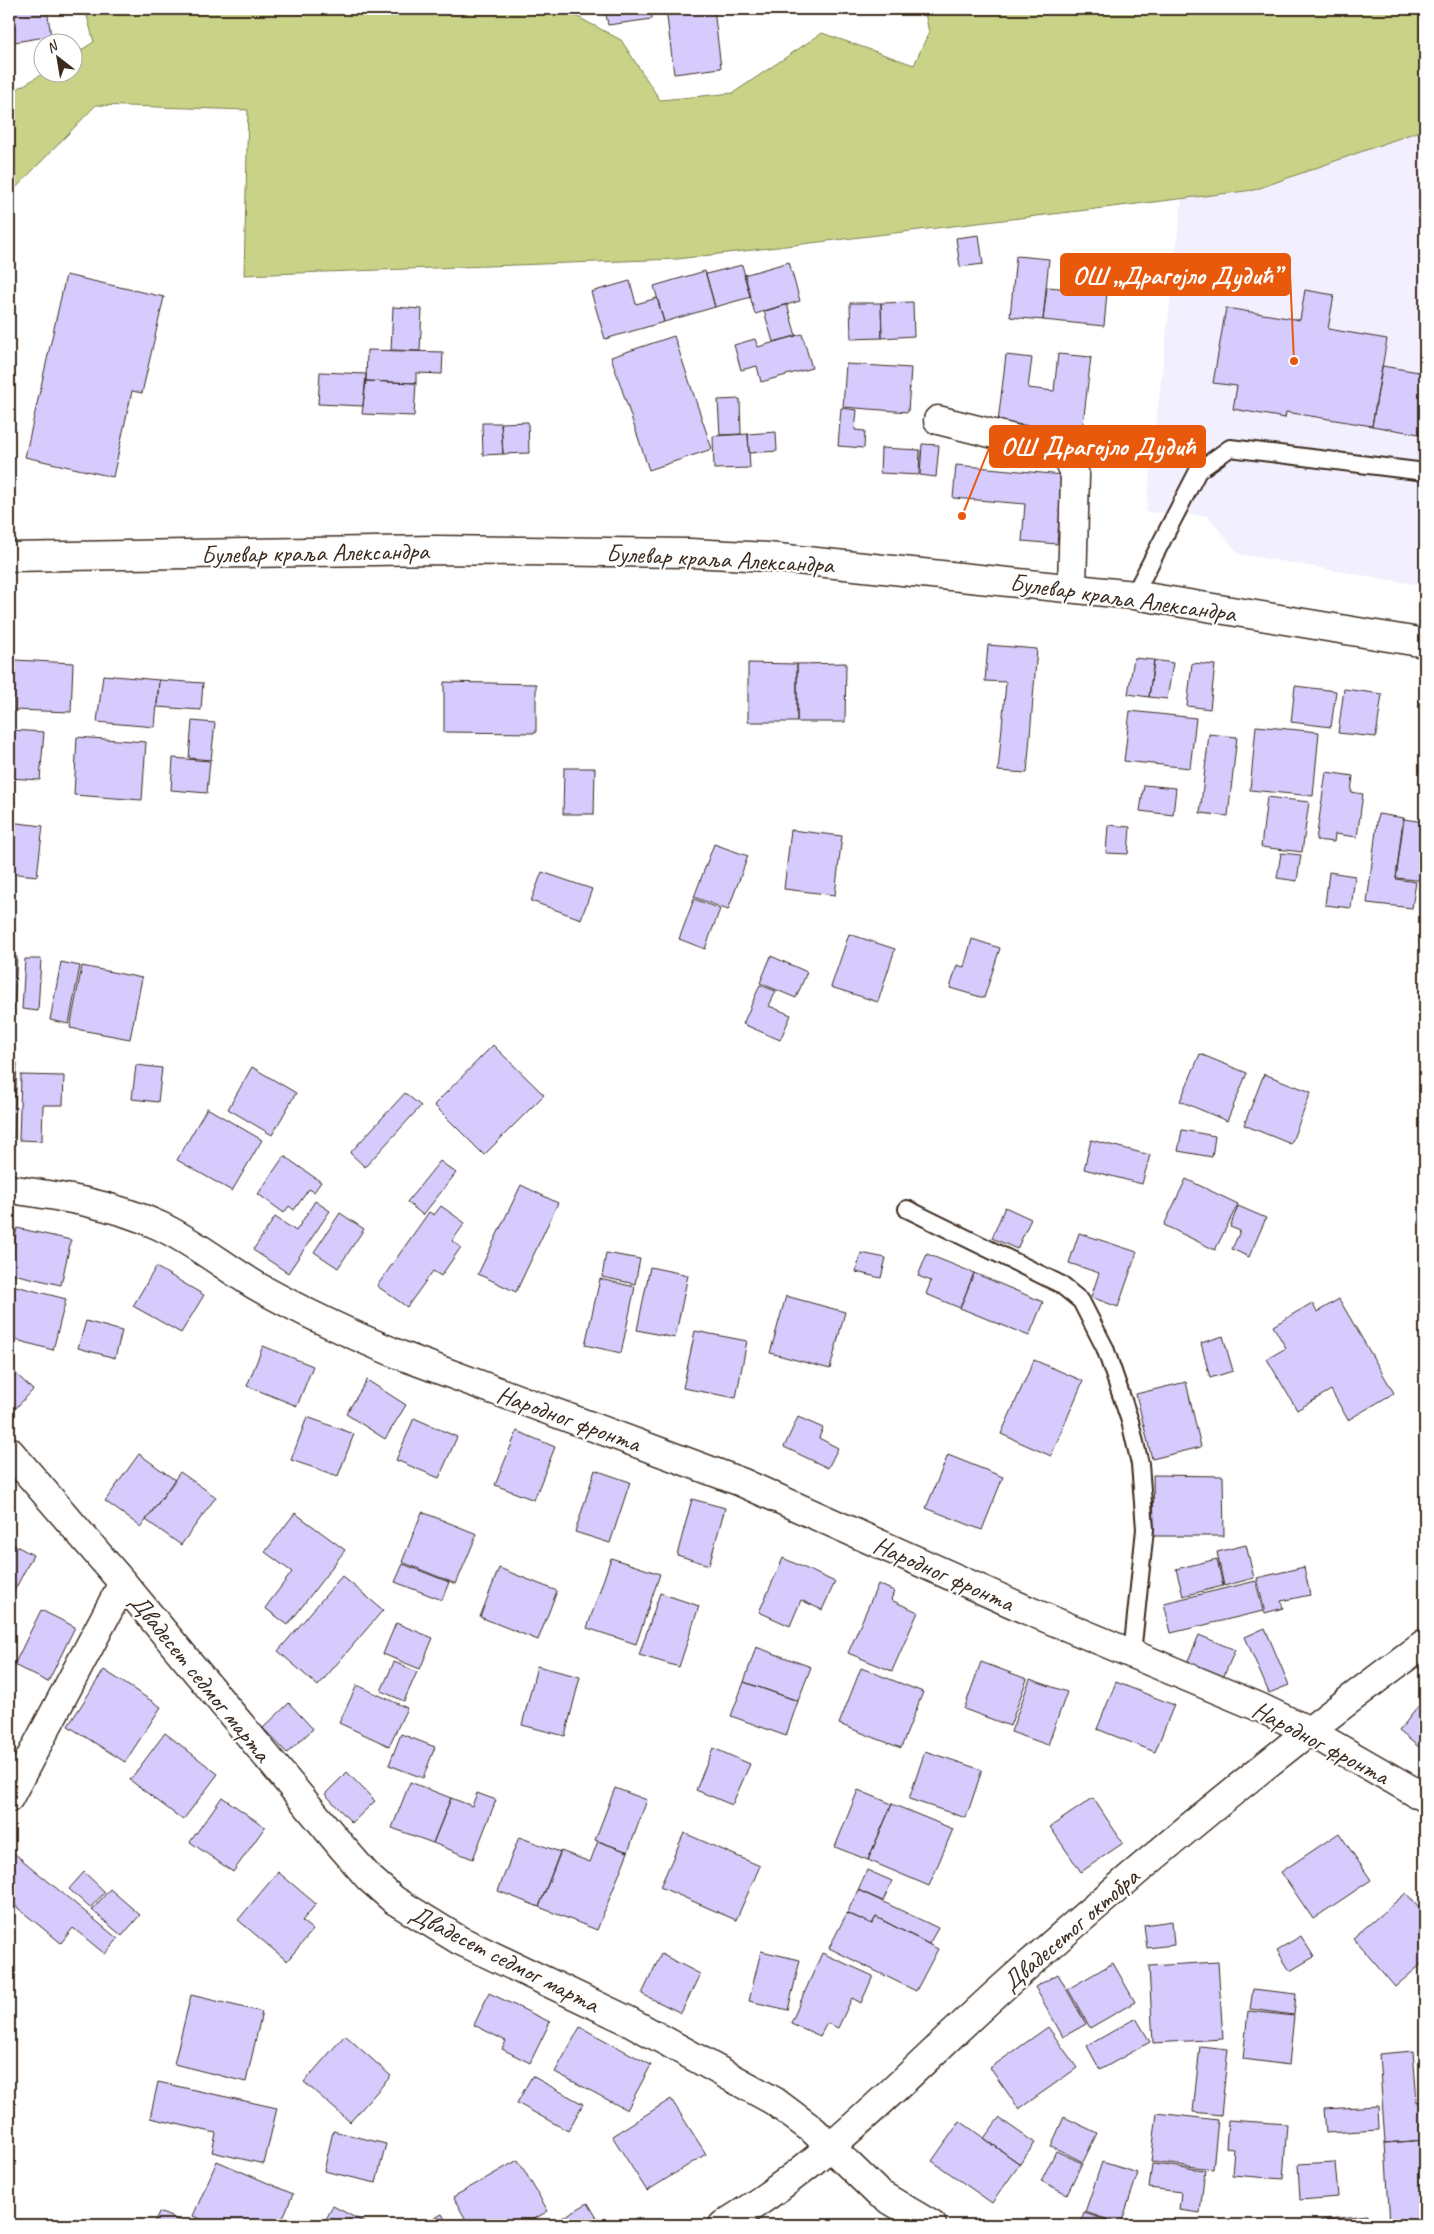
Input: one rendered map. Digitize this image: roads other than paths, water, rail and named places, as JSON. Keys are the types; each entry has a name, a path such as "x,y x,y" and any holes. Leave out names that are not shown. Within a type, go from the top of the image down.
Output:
{"street":[{"path":"938,420 1058,450 1068,460 1075,475 1072,588"},
{"name":"Булевар краља Александра","path":"9,557 435,550 690,553 830,562 1134,595 1425,643"},
{"name":"Народног фронта","path":"9,1189 92,1204 158,1226 204,1250 258,1286 346,1332 409,1359 741,1482 1132,1654 1259,1707 1308,1730 1425,1798"},
{"name":"Двадесет седмог марта","path":"9,1451 123,1582 342,1847 369,1878 394,1900 459,1940 629,2021 774,2101 801,2120 878,2193 932,2225"},
{"path":"9,1798 123,1582"},
{"name":"Двадесетог октобра","path":"724,2225 783,2188 831,2147 1016,1976 1155,1855 1308,1730 1425,1643"}],"lane":[{"path":"1134,595 1198,471 1230,448 1425,472"},
{"path":"907,1209 1060,1284 1081,1301 1105,1348 1130,1421 1140,1464 1145,1528 1132,1654"}],"place":[{"name":"ОШ „Драгојло Дудић”","path":"1294,361"},
{"name":"ОШ Драгојло Дудић","path":"962,516"}]}
